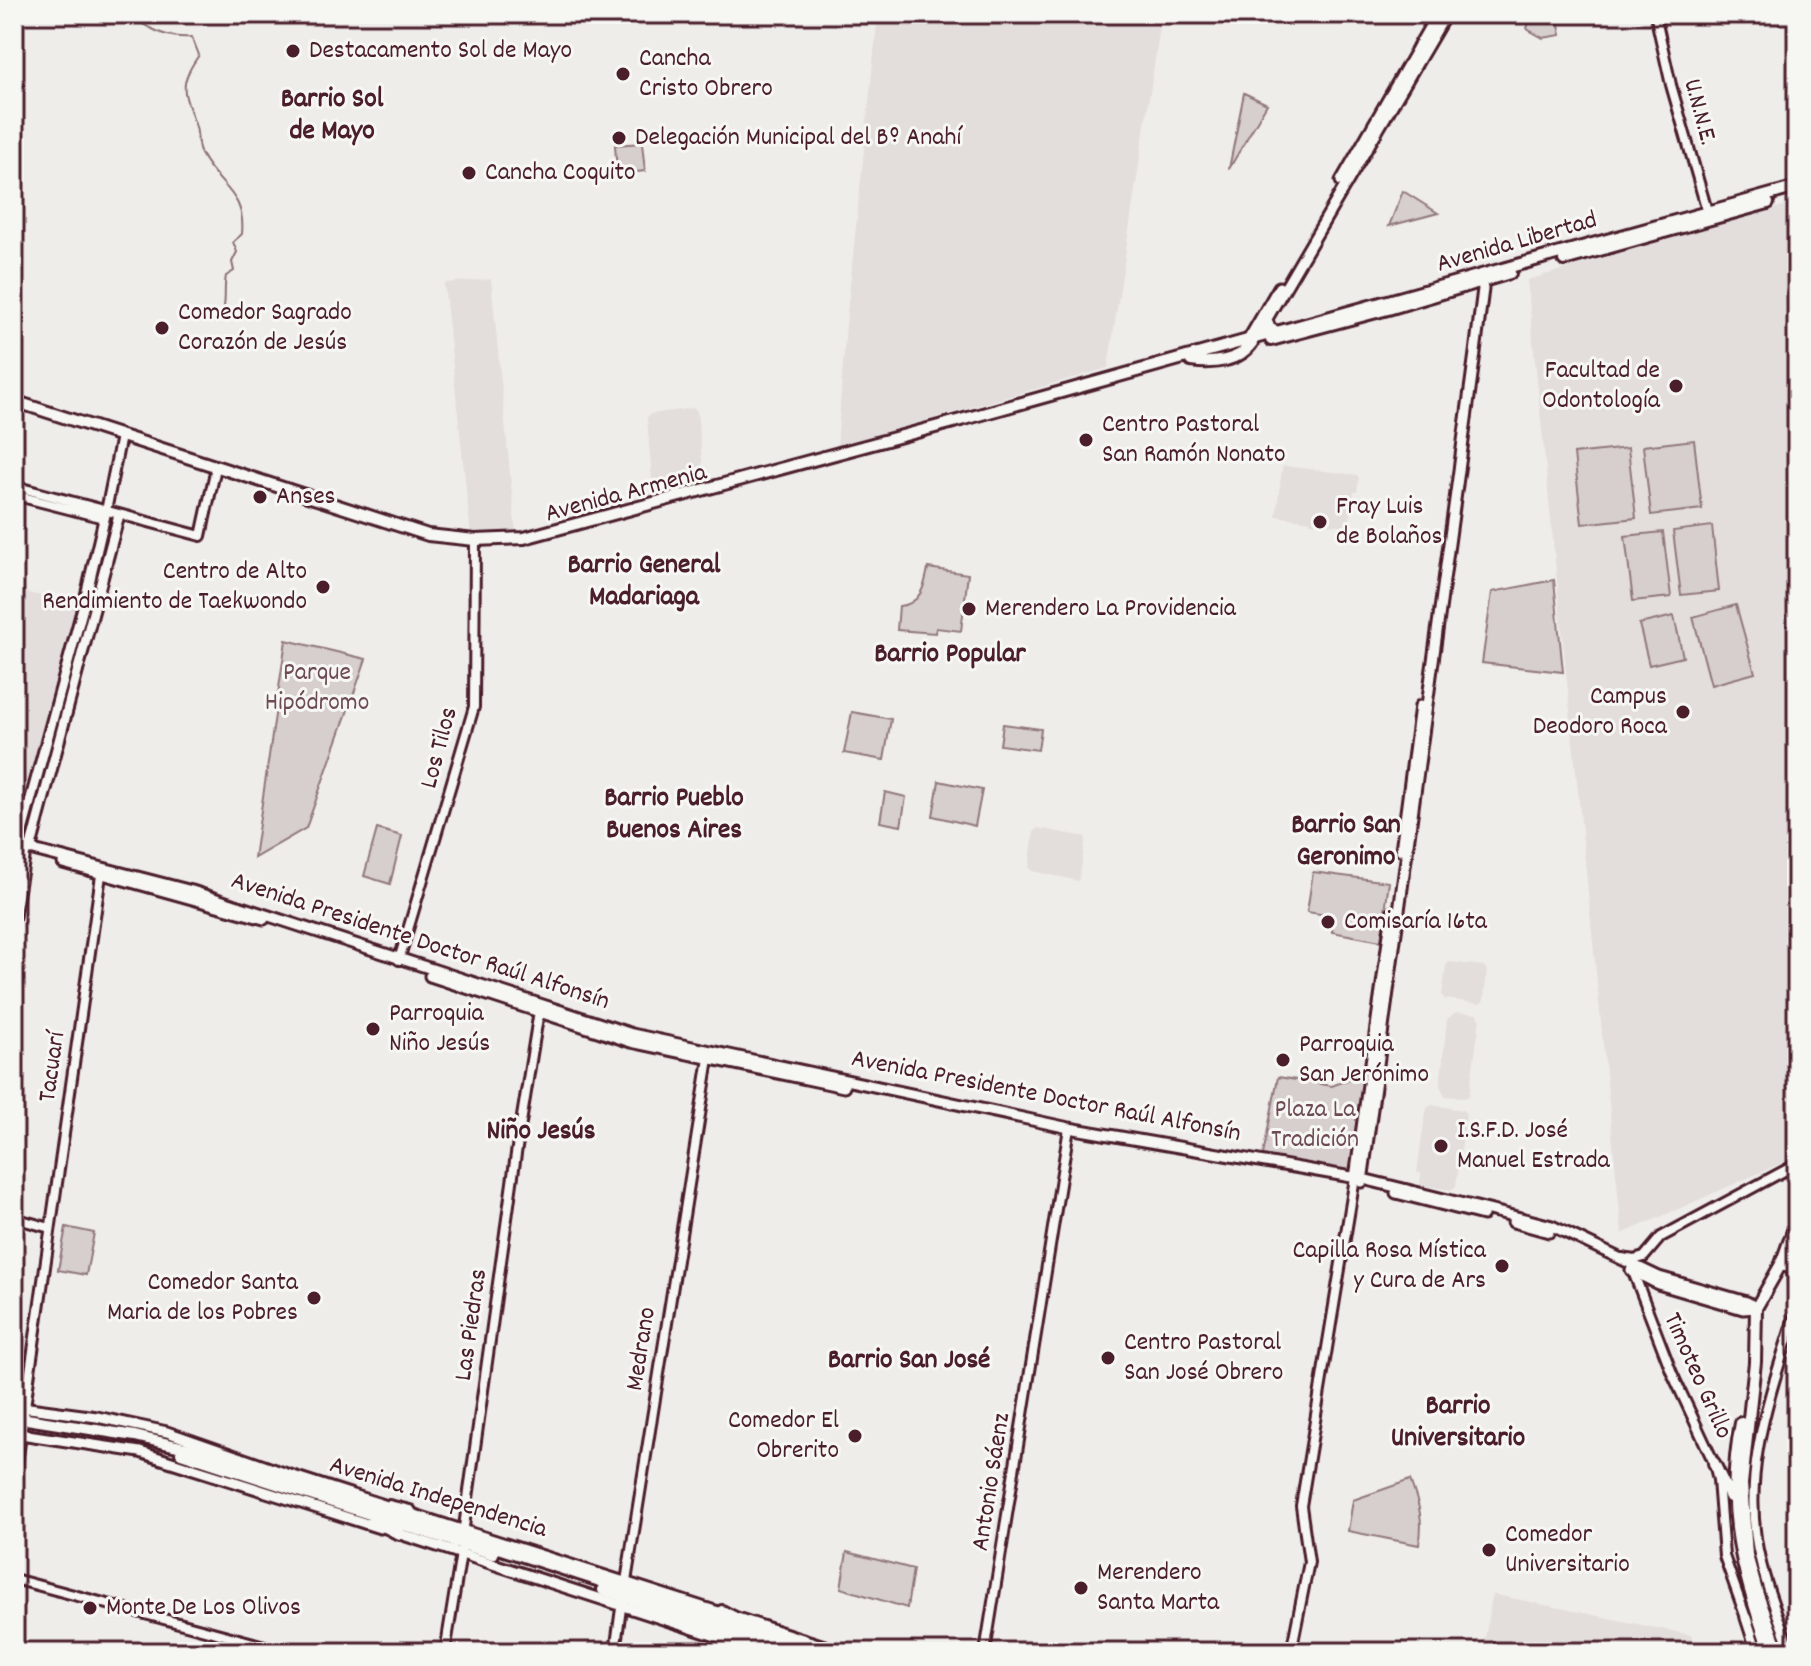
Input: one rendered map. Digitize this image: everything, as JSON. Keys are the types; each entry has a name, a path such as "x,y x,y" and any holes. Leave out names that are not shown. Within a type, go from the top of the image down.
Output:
{"main road":[{"path":"1252,340 1437,14"},
{"path":"1252,340 1267,322 1446,14"},
{"name":"Avenida Libertad","path":"1708,216 1797,187"},
{"name":"Avenida Libertad","path":"1252,340 1297,335 1708,216 1797,194"},
{"path":"1359,1181 1479,281"},
{"name":"Avenida Libertad","path":"1252,340 1479,281"},
{"path":"1267,322 1270,329 1278,332"},
{"name":"Avenida Armenia","path":"14,401 417,538 498,546 545,540 1191,361 1208,363 1243,354 1252,340"},
{"name":"Avenida Armenia","path":"475,543 524,538 574,526 1252,340"},
{"name":"Avenida Armenia","path":"14,407 120,438"},
{"path":"22,847 105,515"},
{"path":"22,847 86,642 119,515"},
{"path":"86,642 89,613"},
{"name":"Avenida Presidente Doctor Raúl Alfonsín","path":"22,847 64,863 243,906 539,1008"},
{"name":"Avenida Presidente Doctor Raúl Alfonsín","path":"101,871 300,930 539,1008 709,1055 1068,1130"},
{"name":"Avenida Presidente Doctor Raúl Alfonsín","path":"709,1055 732,1063 1068,1130 1359,1181 1552,1226 1636,1268"},
{"name":"Avenida Presidente Doctor Raúl Alfonsín","path":"1359,1181 1551,1232 1659,1277 1747,1302 1756,1308"},
{"path":"1779,1652 1758,1595 1744,1534 1742,1484 1755,1362 1756,1308 1781,1264 1797,1220"},
{"path":"1734,1513 1738,1440 1751,1391"},
{"name":"Avenida Independencia","path":"18,1420 135,1440 330,1496"},
{"name":"Avenida Independencia","path":"18,1420 146,1427 410,1511 462,1541"},
{"name":"Avenida Independencia","path":"18,1420 160,1441 286,1479 789,1651"},
{"name":"Avenida Independencia","path":"18,1420 93,1443 140,1452 400,1534 462,1541 624,1594 819,1652"},
{"path":"236,1456 286,1479"},
{"path":"1714,1463 1728,1489 1747,1582 1770,1652"},
{"path":"330,1496 410,1511"},
{"path":"330,1496 400,1534"},
{"name":"Avenida Independencia","path":"624,1594 722,1611 843,1652"},
{"name":"Avenida Independencia","path":"624,1594 755,1652"},
{"path":"722,1611 781,1639"},
{"path":"1746,1618 1758,1651"},
{"path":"725,1639 789,1651"}],"street":[{"name":"U.N.N.E.","path":"1655,14 1671,85 1708,216"},
{"path":"105,515 120,438"},
{"path":"14,495 105,515 119,515 201,536 214,469"},
{"path":"14,486 105,515"},
{"name":"Los Tilos","path":"399,960 474,707 475,543"},
{"path":"14,920 22,847"},
{"name":"Tacuarí","path":"14,1484 18,1420 50,1228 101,871"},
{"name":"Las Piedras","path":"445,1652 539,1008"},
{"name":"Medrano","path":"615,1652 709,1055"},
{"name":"Antonio Sáenz","path":"985,1652 1068,1130"},
{"path":"1636,1268 1661,1237 1797,1164"},
{"path":"1291,1652 1309,1562 1301,1506 1359,1181"},
{"path":"14,1218 50,1228"},
{"path":"1616,1257 1638,1259 1649,1253"},
{"path":"1781,1264 1792,1272 1797,1305 1759,1436 1752,1483 1754,1525 1760,1559 1791,1652"},
{"name":"Timoteo Grillo","path":"1636,1268 1672,1373 1714,1463 1726,1568 1746,1618"},
{"path":"14,1579 287,1652"}],"shaded area":[{"path":"878,14 1162,14 1108,368 837,446 846,323"},
{"name":"Campus Deodoro Roca","path":"1797,202 1797,1144 1793,1158 1622,1234 1527,280"},
{"path":"491,279 516,534 471,536 444,283"},
{"path":"694,408 697,411 704,478 658,495 653,493 647,418 650,414"},
{"path":"1282,468 1357,475 1357,492 1354,492 1349,526 1276,516"},
{"path":"14,590 79,604 17,834 14,833"},
{"path":"1038,828 1086,837 1079,881 1029,868 1034,831"},
{"path":"1450,962 1484,966 1487,970 1484,1000 1480,1004 1444,999 1446,965"},
{"path":"1456,1012 1478,1014 1480,1019 1469,1096 1465,1098 1445,1096 1440,1086 1447,1019"},
{"name":"I.S.F.D. José Manuel Estrada","path":"1432,1105 1463,1110 1466,1114 1456,1186 1451,1190 1420,1185 1421,1173 1417,1173 1427,1108"},
{"path":"1492,1594 1691,1635 1697,1652 1483,1652"}],"green space":[{"path":"1531,14 1557,14 1561,35 1543,38 1527,29"},
{"path":"1244,93 1267,104 1229,169"},
{"path":"642,143 645,171 617,174 615,145"},
{"path":"1403,191 1438,213 1389,226"},
{"path":"1694,440 1702,509 1651,515 1643,446"},
{"path":"1628,448 1636,518 1582,524 1574,454"},
{"path":"1712,526 1719,591 1681,595 1673,531"},
{"path":"1663,532 1671,597 1633,601 1625,536"},
{"path":"928,568 968,574 961,631 936,628 935,633 897,630 899,606 917,598"},
{"path":"1554,580 1563,672 1482,663 1492,592"},
{"path":"1736,605 1755,673 1711,685 1693,617"},
{"path":"1674,616 1683,657 1649,665 1639,624"},
{"name":"Parque Hipódromo","path":"286,640 366,659 306,828 254,858"},
{"path":"852,712 891,719 884,760 844,753"},
{"path":"1003,724 1041,729 1038,750 1000,745"},
{"path":"939,781 982,790 975,826 933,816"},
{"path":"885,792 906,797 901,826 880,822"},
{"path":"377,829 402,836 390,884 364,876"},
{"path":"1313,872 1389,882 1381,941 1332,932 1333,916 1307,912"},
{"name":"Plaza La Tradición","path":"1364,1073 1353,1173 1263,1155 1278,1077 1332,1086"},
{"path":"66,1227 94,1233 86,1275 58,1270"},
{"path":"1410,1480 1420,1512 1419,1545 1348,1531 1353,1500"},
{"path":"847,1552 913,1569 907,1608 841,1588"}],"waterway":[{"path":"135,14 135,19 162,33 192,37 199,55 185,82 199,147 208,165 235,199 242,220 242,234 233,242 237,252 232,262 234,271 226,276 224,304 219,319"}],"place":[{"name":"Destacamento Sol de Mayo","path":"293,51"},
{"name":"Cancha Cristo Obrero","path":"623,74"},
{"name":"Delegación Municipal del Bº Anahí","path":"619,138"},
{"name":"Cancha Coquito","path":"469,173"},
{"name":"Comedor Sagrado Corazón de Jesús","path":"162,328"},
{"name":"Facultad de Odontología","path":"1676,386"},
{"name":"Centro Pastoral San Ramón Nonato","path":"1086,440"},
{"name":"Anses","path":"260,497"},
{"name":"Fray Luis de Bolaños","path":"1320,522"},
{"name":"Centro de Alto Rendimiento de Taekwondo","path":"323,587"},
{"name":"Merendero La Providencia","path":"969,609"},
{"name":"Campus Deodoro Roca","path":"1683,712"},
{"name":"Comisaría 16ta","path":"1328,922"},
{"name":"Parroquia Niño Jesús","path":"373,1029"},
{"name":"Parroquia San Jerónimo","path":"1283,1060"},
{"name":"I.S.F.D. José Manuel Estrada","path":"1441,1146"},
{"name":"Capilla Rosa Mística y Cura de Ars","path":"1502,1266"},
{"name":"Comedor Santa Maria de los Pobres","path":"314,1298"},
{"name":"Centro Pastoral San José Obrero","path":"1108,1358"},
{"name":"Comedor El Obrerito","path":"855,1436"},
{"name":"Comedor Universitario","path":"1489,1550"},
{"name":"Merendero Santa Marta","path":"1081,1588"},
{"name":"Monte De Los Olivos","path":"90,1608"}],"district":[{"name":"Barrio Sol de Mayo","path":"332,117"},
{"name":"Barrio General Madariaga","path":"644,583"},
{"name":"Barrio Popular","path":"950,656"},
{"name":"Barrio Pueblo Buenos Aires","path":"674,816"},
{"name":"Barrio San Geronimo","path":"1346,843"},
{"name":"Niño Jesús","path":"541,1133"},
{"name":"Barrio San José","path":"909,1362"},
{"name":"Barrio Universitario","path":"1458,1424"}]}
